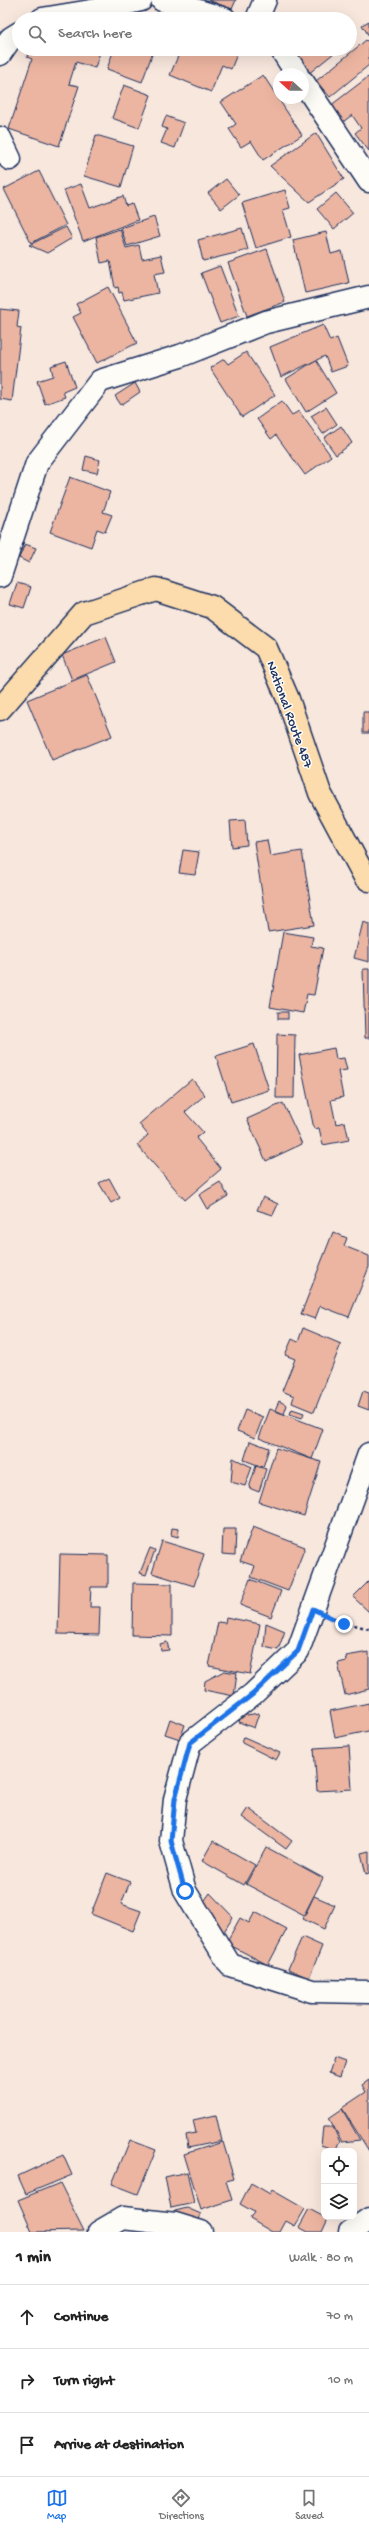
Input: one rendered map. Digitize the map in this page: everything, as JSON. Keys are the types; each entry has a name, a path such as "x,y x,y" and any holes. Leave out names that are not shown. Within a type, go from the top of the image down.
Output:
{"highway":[{"name":"National Route 487","path":"0,709 84,614 156,589 212,607 266,648 288,699 320,793 365,877 369,880"}],"street":[{"path":"85,12 141,0"},
{"path":"162,0 202,12"},
{"path":"260,12 265,0"},
{"path":"0,54 12,37"},
{"path":"285,56 293,68"},
{"path":"309,91 369,181"},
{"path":"0,138 10,159"},
{"path":"2,570 37,463 100,381 180,356 266,322 369,297"},
{"path":"369,1454 298,1651 253,1694 190,1743 175,1799 171,1841 185,1891 230,1965 312,1991 369,1992"},
{"path":"99,2232 123,2218 175,2224 201,2232"},
{"path":"350,2232 369,2219"}],"path":[{"path":"313,1609 344,1624 369,1629"}],"building":[{"path":"208,0 236,0 232,9"},
{"path":"369,21 369,36 362,25"},
{"path":"366,40 369,43 369,65 330,97 316,81 346,56 357,56 357,47"},
{"path":"99,56 95,68 76,62 69,84 79,86 59,146 9,129 32,59 27,57"},
{"path":"112,56 151,56 142,82 107,69"},
{"path":"178,56 236,56 231,69 222,65 211,92 170,75"},
{"path":"297,56 330,56 309,73 309,68 303,68 295,58"},
{"path":"263,75 273,90 273,104 282,104 302,135 263,160 251,141 241,147 229,129 236,124 221,102"},
{"path":"368,77 369,151 355,133 361,128 352,115 343,122 330,106"},
{"path":"124,85 151,95 139,128 112,118"},
{"path":"166,116 184,123 175,148 161,143 167,129 162,127"},
{"path":"316,133 344,179 309,202 270,166"},
{"path":"96,135 133,146 121,187 84,176"},
{"path":"39,171 66,225 31,243 4,189"},
{"path":"226,179 239,195 221,209 208,193"},
{"path":"81,184 90,208 123,196 126,206 132,204 138,220 83,241 64,190"},
{"path":"285,190 290,208 283,210 291,237 256,248 242,203"},
{"path":"336,193 353,213 334,229 317,209"},
{"path":"154,217 160,236 127,246 121,228"},
{"path":"66,227 72,238 47,253 29,245"},
{"path":"242,228 248,250 203,261 198,240"},
{"path":"120,229 126,248 139,245 142,259 161,255 165,272 154,274 158,293 124,300 122,292 119,293 118,287 115,288 110,261 101,263 96,237"},
{"path":"326,232 331,254 342,251 349,283 305,293 293,240"},
{"path":"267,249 285,302 247,316 228,263"},
{"path":"220,266 239,316 220,323 201,273"},
{"path":"108,287 137,343 97,363 73,317 81,313 76,304"},
{"path":"0,309 19,311 17,327 21,328 12,401 0,399"},
{"path":"323,325 330,341 337,338 348,366 331,372 325,356 281,377 270,347"},
{"path":"246,352 275,395 242,417 210,368 224,359 228,364"},
{"path":"316,360 336,393 306,412 286,379"},
{"path":"66,361 75,387 63,392 65,397 45,404 37,381 53,376 51,366"},
{"path":"135,383 140,392 121,405 115,396"},
{"path":"282,401 292,415 299,411 331,456 305,475 276,435 271,439 257,419"},
{"path":"326,407 337,424 323,434 311,416"},
{"path":"341,426 352,443 336,455 324,438"},
{"path":"86,456 100,460 97,473 83,470"},
{"path":"70,477 110,492 103,512 112,515 105,532 97,529 91,547 50,532"},
{"path":"25,544 36,548 29,563 19,558"},
{"path":"17,583 31,587 24,608 10,604"},
{"path":"106,637 116,662 72,680 62,655"},
{"path":"87,675 112,736 52,760 27,700"},
{"path":"363,712 369,712 369,733 363,733"},
{"path":"245,820 247,845 232,847 230,821"},
{"path":"267,840 270,856 302,851 314,925 268,932 254,842"},
{"path":"183,850 199,852 195,875 179,873"},
{"path":"363,922 369,924 369,962 354,958"},
{"path":"283,932 313,937 311,946 323,948 314,995 307,994 303,1013 270,1007"},
{"path":"363,969 369,969 369,1038 365,1038"},
{"path":"278,1012 288,1012 288,1019 278,1019"},
{"path":"277,1034 295,1035 294,1098 276,1098"},
{"path":"254,1044 269,1090 231,1102 216,1056"},
{"path":"334,1048 336,1059 344,1058 347,1070 338,1071 343,1097 331,1100 336,1124 345,1122 349,1140 323,1145 319,1128 314,1129 299,1055"},
{"path":"192,1079 205,1095 185,1112 203,1132 196,1138 221,1169 185,1200 137,1145 148,1135 139,1124"},
{"path":"283,1103 302,1144 266,1161 247,1119"},
{"path":"109,1178 120,1198 111,1203 99,1183"},
{"path":"220,1182 228,1196 207,1209 199,1195"},
{"path":"263,1197 278,1204 273,1215 257,1210"},
{"path":"333,1232 347,1238 344,1246 369,1256 369,1267 349,1317 320,1306 315,1319 301,1314"},
{"path":"303,1328 341,1344 314,1412 292,1403 294,1396 282,1391 295,1359 285,1355 292,1339 298,1342"},
{"path":"363,1391 369,1393 369,1410 358,1406"},
{"path":"279,1401 287,1405 284,1414 275,1410"},
{"path":"270,1409 323,1429 312,1459 259,1438"},
{"path":"292,1409 304,1413 302,1418 290,1414"},
{"path":"245,1410 263,1417 255,1438 237,1431"},
{"path":"250,1441 269,1448 263,1467 244,1460"},
{"path":"276,1448 321,1462 304,1516 259,1502"},
{"path":"233,1458 252,1467 245,1486 231,1482"},
{"path":"256,1466 266,1469 259,1492 249,1488"},
{"path":"253,1527 305,1547 288,1591 251,1577 255,1566 240,1561"},
{"path":"172,1528 179,1529 178,1537 171,1535"},
{"path":"223,1529 236,1529 235,1555 222,1554"},
{"path":"162,1541 204,1554 194,1586 152,1573"},
{"path":"150,1548 155,1550 146,1575 140,1573"},
{"path":"60,1554 108,1555 108,1587 91,1587 90,1607 100,1607 99,1635 58,1634"},
{"path":"250,1579 281,1591 271,1617 240,1605"},
{"path":"369,1581 369,1612 353,1597"},
{"path":"133,1583 172,1584 172,1636 132,1635"},
{"path":"226,1617 260,1624 250,1674 209,1666 218,1622 225,1623"},
{"path":"266,1623 285,1631 278,1650 264,1647"},
{"path":"167,1642 169,1650 161,1651 160,1644"},
{"path":"369,1652 369,1689 345,1695 338,1663 347,1661 346,1656"},
{"path":"224,1671 237,1673 234,1696 204,1690 205,1681"},
{"path":"369,1703 369,1731 335,1738 330,1711"},
{"path":"259,1713 254,1728 239,1722 241,1716"},
{"path":"170,1719 185,1725 180,1739 165,1734"},
{"path":"244,1737 280,1753 276,1760 242,1743"},
{"path":"349,1746 352,1789 317,1791 314,1748"},
{"path":"248,1808 292,1841 286,1849 242,1817"},
{"path":"213,1841 255,1865 244,1885 202,1861"},
{"path":"266,1847 323,1878 304,1915 246,1884"},
{"path":"369,1851 369,1873 366,1874 361,1853"},
{"path":"107,1873 130,1882 121,1904 141,1911 133,1931 91,1914"},
{"path":"210,1893 233,1917 220,1938 202,1904"},
{"path":"314,1896 335,1905 324,1929 303,1919"},
{"path":"255,1912 287,1929 268,1965 226,1943 240,1918 249,1923"},
{"path":"302,1937 322,1946 309,1978 288,1969"},
{"path":"334,2058 345,2062 340,2077 329,2073"},
{"path":"369,2080 369,2151 342,2108 366,2092 362,2085"},
{"path":"342,2109 360,2140 342,2142 329,2118"},
{"path":"216,2115 222,2141 188,2148 186,2135 196,2133 193,2120"},
{"path":"323,2127 333,2127 340,2142 336,2148 329,2148 321,2145"},
{"path":"130,2140 156,2150 138,2194 112,2184"},
{"path":"223,2142 234,2179 226,2181 232,2200 201,2210 184,2154"},
{"path":"63,2155 72,2175 26,2194 18,2176"},
{"path":"187,2172 194,2203 171,2208 165,2177"},
{"path":"60,2183 84,2231 32,2232 18,2200"},
{"path":"251,2183 270,2194 272,2190 305,2209 295,2226 286,2221 280,2232 272,2232 250,2219 254,2212 240,2204"},
{"path":"187,2208 201,2214 197,2227 177,2219 175,2211"},
{"path":"309,2209 321,2215 321,2220 328,2220 322,2232 308,2232 299,2227"}],"route":[{"path":"185,1891 171,1841 175,1799 190,1743 253,1694 298,1651 313,1609 344,1624"}]}
